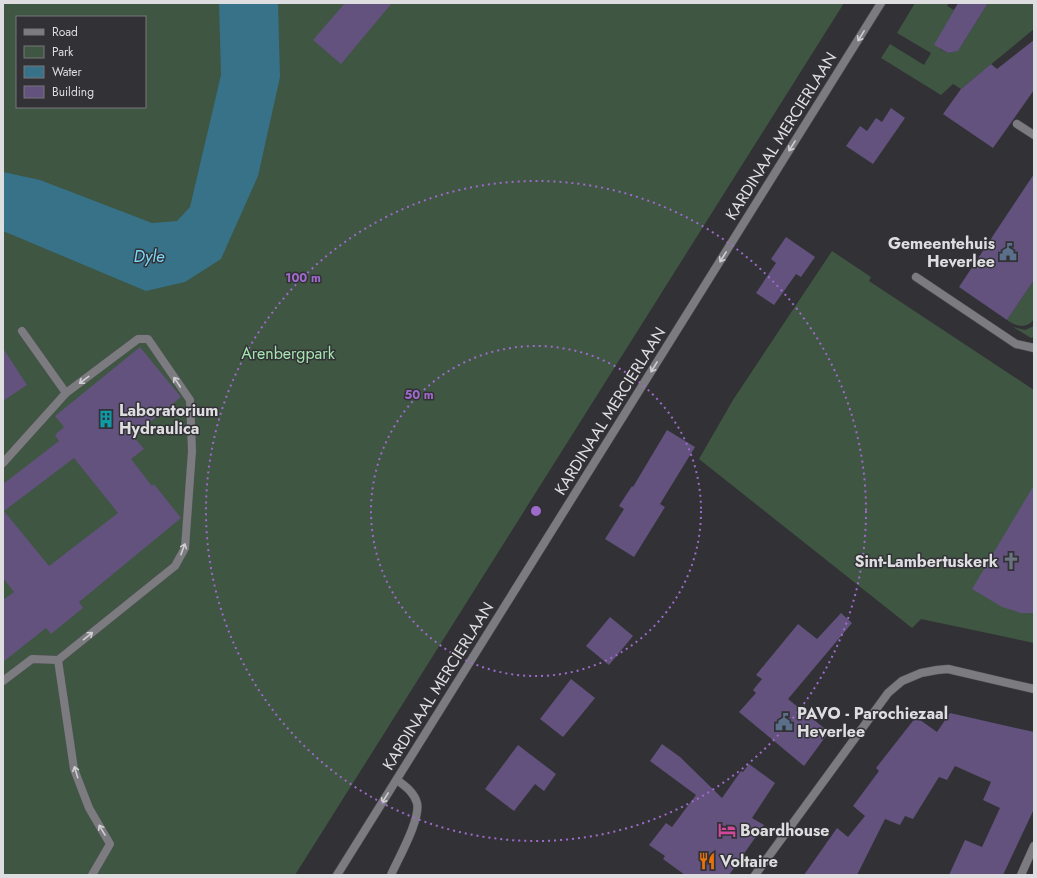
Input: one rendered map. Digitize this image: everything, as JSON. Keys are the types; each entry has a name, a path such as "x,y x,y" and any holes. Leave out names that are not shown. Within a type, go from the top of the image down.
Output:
{"street":[{"name":"KARDINAAL MERCIERLAAN","path":"338,875 881,3"},
{"path":"1017,124 1034,135"},
{"path":"916,277 1016,344 1034,348"},
{"path":"22,331 66,393"},
{"path":"3,463 66,393 138,339 148,339 190,400 192,451 185,548 175,566 58,660 32,659 3,682"},
{"path":"58,660 74,769 89,808 110,844 92,875"},
{"path":"755,875 883,699 902,681 921,673 948,669 1034,689"},
{"path":"391,875 417,816 417,803 409,789 397,780"},
{"path":"1021,875 1034,846"}],"green space":[{"name":"Arenbergpark","path":"3,3 844,3 295,875 3,875"},
{"path":"915,3 949,3 947,6 954,10 938,40 940,49 948,53 956,51 961,46 988,3 1034,3 1034,29 961,89 953,84 941,95 881,58 890,44 924,65 931,53 897,33"},
{"path":"832,251 871,277 869,281 1034,390 1034,643 921,619 912,628 699,459 733,400"},
{"path":"1034,280 1034,319 1028,325 1024,326 1014,324 1007,320"},
{"path":"1034,326 1034,337 1031,338 1013,327 1025,330"}],"water":[{"name":"Dyle","path":"219,3 278,3 280,77 258,176 221,259 185,282 146,291 3,231 3,172 40,180 152,223 177,221 190,207 221,75"}],"building":[{"path":"345,3 392,3 341,64 313,40"},
{"path":"958,3 988,3 958,51 948,53 934,45"},
{"path":"1034,40 1034,90 993,148 943,114 961,89 991,64 997,69"},
{"path":"891,108 905,118 873,164 846,146 860,126 867,131 876,118 882,122"},
{"name":"Gemeentehuis Heverlee","path":"1034,174 1034,280 1007,320 959,287"},
{"path":"786,237 815,257 801,277 796,274 774,305 756,293 776,263 771,259"},
{"path":"140,347 181,397 133,436 144,449 131,459 152,486 154,484 181,518 79,602 83,608 51,634 46,628 3,662 3,600 14,592 3,578 3,484 59,441 55,435 64,427 55,416","holes":["74,458 118,513 49,566 4,511"]},
{"path":"3,348 27,385 3,401"},
{"path":"667,430 695,447 660,504 665,507 634,557 605,539 624,509 619,506 632,486 633,487"},
{"name":"Sint-Lambertuskerk","path":"1034,485 1034,613 1021,613 1002,607 972,589"},
{"path":"841,613 852,623 788,699 829,732 804,766 739,712 756,693 753,690 762,679 756,675 798,624 817,639"},
{"path":"610,617 633,636 609,665 586,646"},
{"path":"571,679 595,698 563,737 540,719"},
{"path":"950,713 1034,732 1034,809 1003,875 949,875 965,840 982,847 1000,808 983,800 991,782 955,766 947,780 939,777 913,819 905,816 900,825 885,819 857,875 804,875 837,828 848,837 865,816 853,806 879,771 876,768 916,717 937,732"},
{"path":"662,744 680,757 722,798 741,771 743,772 749,764 775,783 752,818 764,825 729,875 685,875 663,859 665,856 649,845 666,823 672,827 696,795 650,761"},
{"path":"518,745 556,774 544,791 535,784 514,811 485,789"}],"place":[{"name":"Gemeentehuis Heverlee","path":"1008,252"},
{"name":"Laboratorium Hydraulica","path":"106,419"},
{"name":"Sint-Lambertuskerk","path":"1011,561"},
{"name":"PAVO - Parochiezaal Heverlee","path":"784,722"},
{"name":"Boardhouse","path":"727,830"},
{"name":"Voltaire","path":"707,861"}]}
